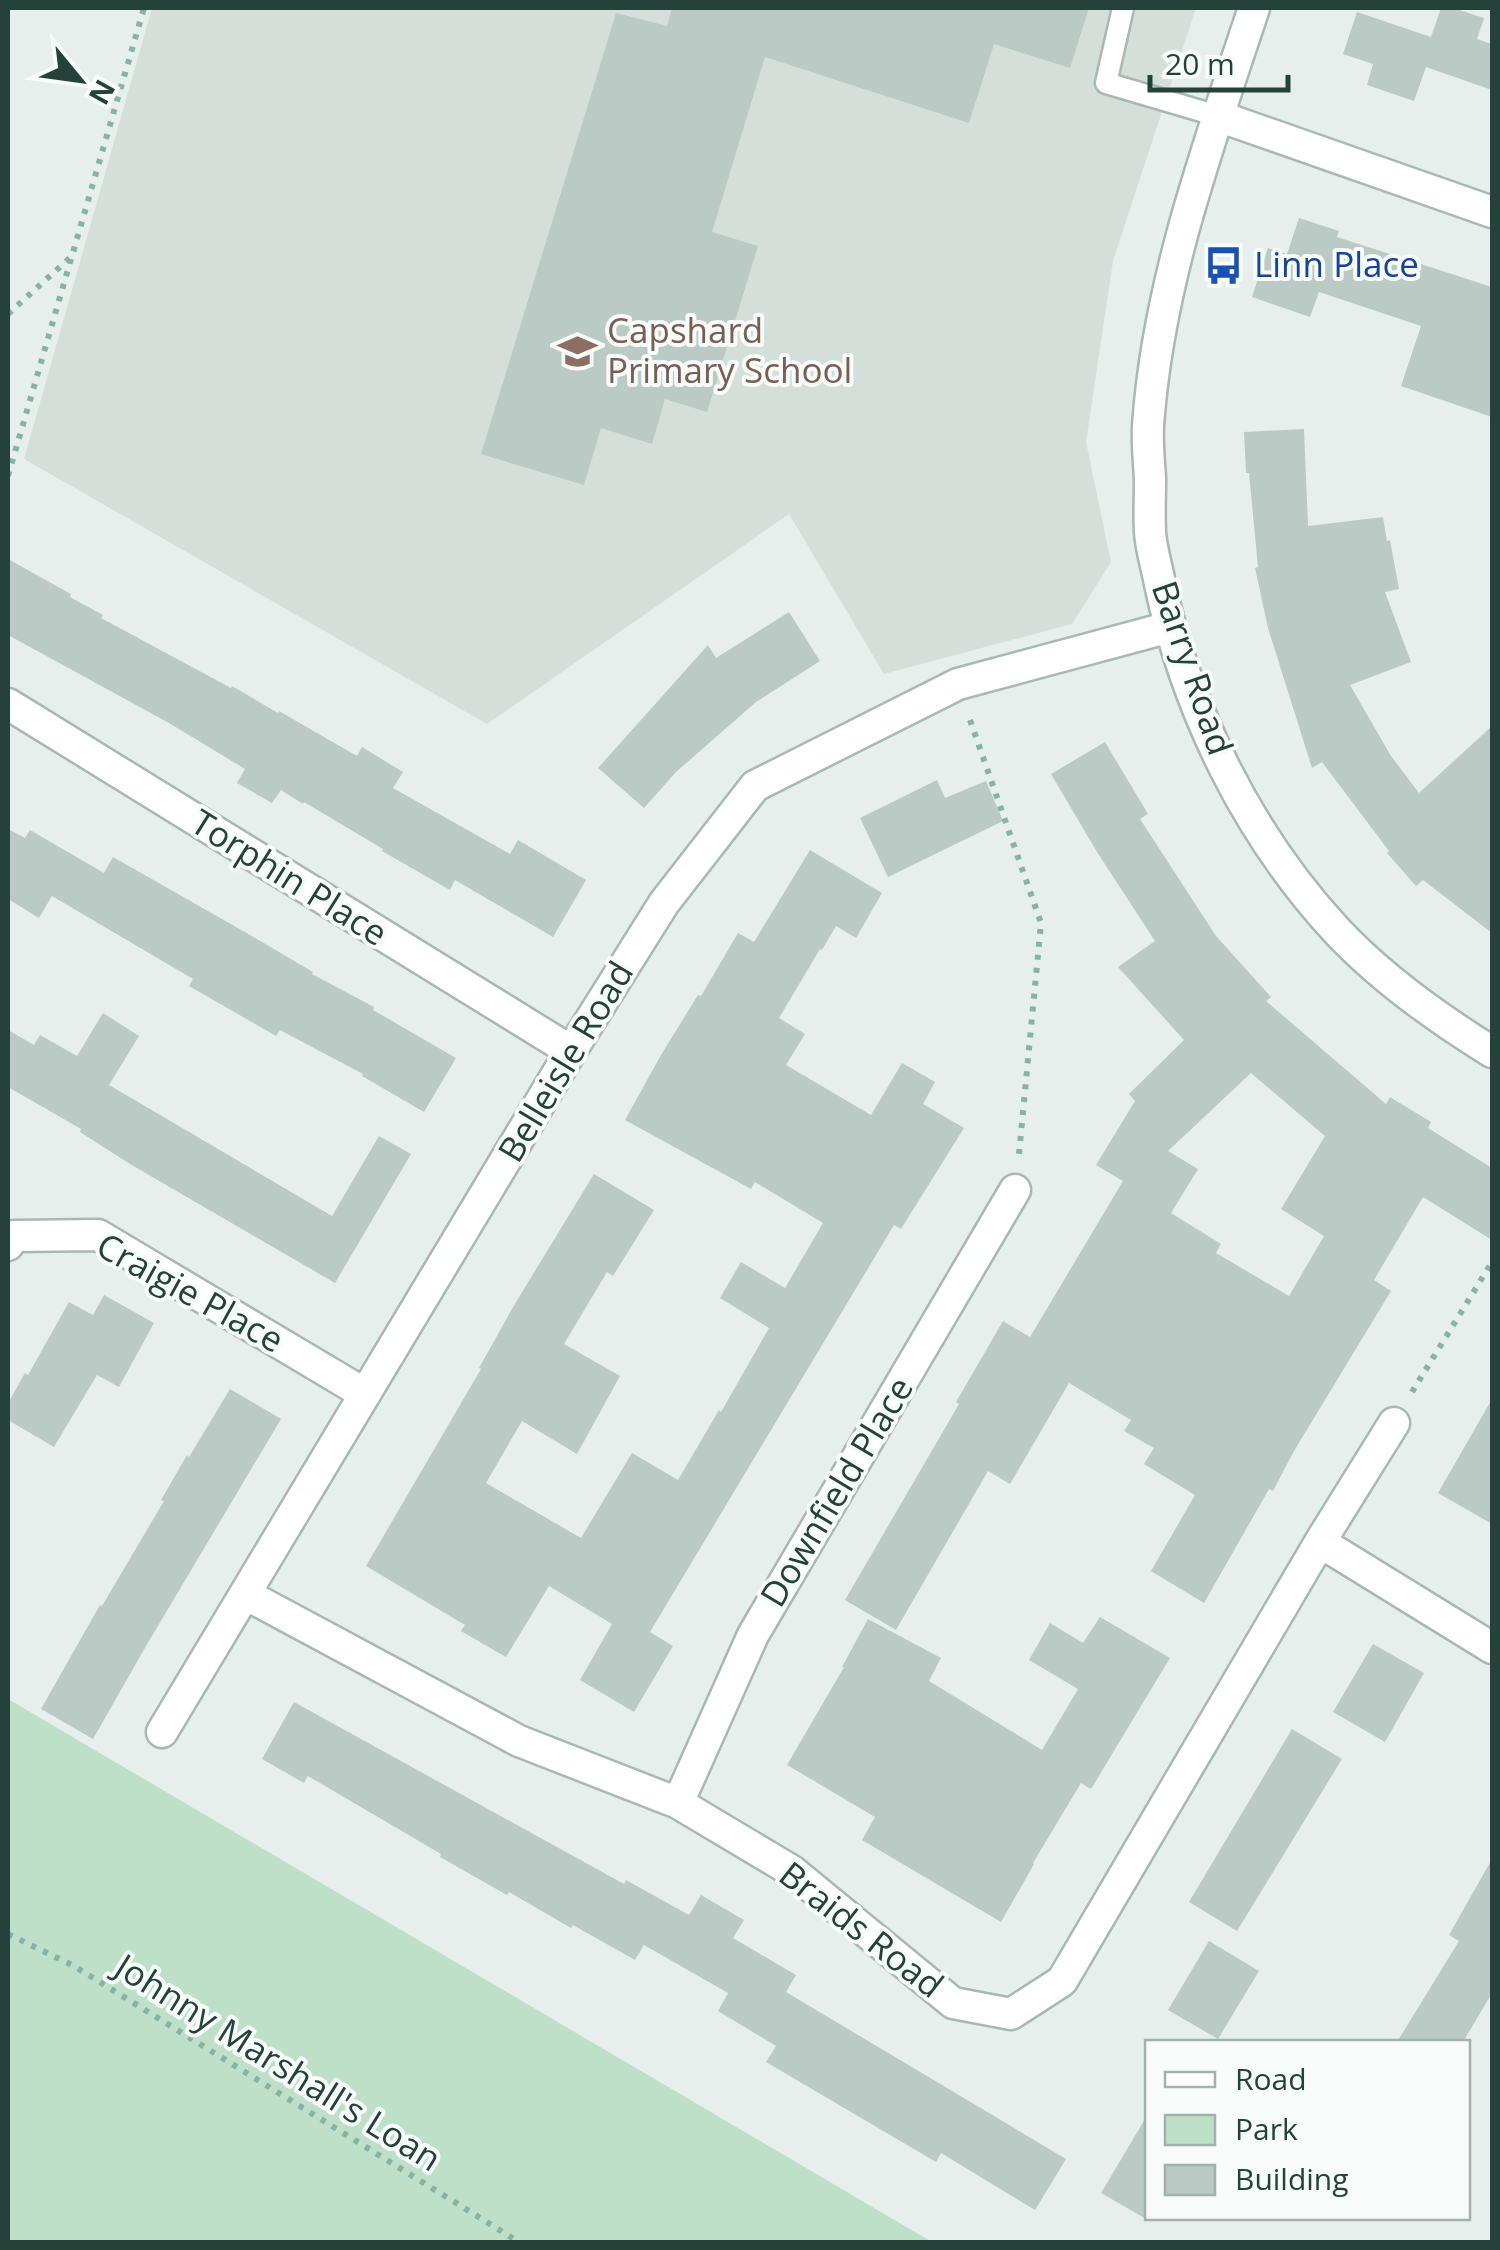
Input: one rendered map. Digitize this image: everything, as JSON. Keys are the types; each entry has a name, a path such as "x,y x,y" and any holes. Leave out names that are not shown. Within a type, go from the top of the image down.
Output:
{"street":[{"name":"Barry Road","path":"1254,8 1178,248 1162,315 1148,429 1150,534 1170,627 1202,721 1242,800 1294,882 1387,979 1492,1052"},
{"path":"1218,116 1492,212"},
{"name":"Belleisle Road","path":"162,1732 664,903 755,786 958,684 1170,627"},
{"name":"Torphin Place","path":"8,704 571,1052"},
{"name":"Downfield Place","path":"678,1803 753,1635 1015,1190"},
{"name":"Craigie Place","path":"8,1245 14,1236 98,1235 366,1394"},
{"name":"Braids Road","path":"245,1594 519,1741 678,1803 792,1871 953,2003 1011,2014 1062,1981 1394,1423"},
{"path":"1320,1542 1492,1648"}],"lane":[{"path":"1124,8 1106,82 1218,116"}],"path":[{"path":"8,476 144,8"},
{"path":"8,314 73,255"},
{"path":"958,684 1041,924 1015,1190"},
{"path":"1394,1423 1492,1262"},
{"name":"Johnny Marshall's Loan","path":"8,1934 74,1966 519,2242"}],"shaded area":[{"name":"Capshard Primary School","path":"152,8 1196,8 1113,261 1086,442 1111,562 1072,624 884,674 789,514 487,724 24,459"}],"green space":[{"path":"8,1699 932,2242 8,2242"}],"building":[{"path":"672,8 1089,8 1070,68 994,44 969,123 765,57 712,232 758,246 707,412 665,399 652,444 601,428 584,485 481,454 616,13 667,26"},
{"path":"1441,8 1484,18 1477,39 1492,44 1492,90 1426,67 1414,101 1367,85 1373,64 1343,54 1357,12 1431,37"},
{"path":"1299,218 1339,231 1337,237 1492,287 1492,417 1401,386 1421,326 1319,292 1310,317 1252,297 1268,248 1287,254"},
{"path":"1304,429 1308,526 1383,517 1387,541 1390,540 1399,589 1385,592 1411,662 1350,685 1391,756 1419,793 1492,726 1492,933 1423,880 1416,886 1387,853 1322,762 1312,768 1268,628 1255,568 1258,567 1244,432"},
{"path":"8,559 71,594 70,597 103,615 101,618 357,756 362,747 403,772 393,788 510,854 518,840 586,880 553,937 455,880 450,890 281,790 272,803 237,783 245,769 8,635"},
{"path":"789,612 820,661 756,702 676,772 644,808 598,768 708,645 716,658"},
{"path":"1105,742 1148,814 1140,819 1216,936 1271,997 1266,1001 1386,1104 1390,1097 1431,1122 1428,1128 1492,1168 1492,1240 1423,1197 1374,1280 1391,1291 1204,1603 1151,1571 1195,1495 1144,1464 1154,1448 1124,1431 1131,1420 1069,1383 1010,1484 988,1471 896,1630 845,1600 1003,1321 1030,1337 1123,1181 1096,1165 1135,1101 1129,1094 1184,1040 1118,967 1155,941 1051,774","holes":["1251,1073 1325,1136 1281,1209 1324,1236 1289,1296 1216,1253 1221,1244 1171,1213 1198,1169 1168,1151"]},
{"path":"937,780 945,798 986,781 1003,821 888,877 860,818"},
{"path":"8,829 25,838 30,830 104,873 113,857 456,1058 424,1112 363,1074 280,1030 276,1036 189,986 193,979 52,896 39,918 8,899"},
{"path":"810,850 882,893 856,938 836,926 779,1018 805,1034 786,1065 871,1115 902,1063 935,1082 923,1104 964,1128 901,1229 894,1225 650,1632 673,1646 634,1712 580,1680 612,1624 549,1586 506,1657 461,1631 465,1625 366,1566 513,1307 594,1174 654,1210 613,1276 607,1272 564,1344 620,1376 577,1454 522,1421 486,1483 581,1538 632,1453 678,1480 721,1412 769,1328 720,1298 741,1262 785,1288 823,1223 755,1182 751,1189 625,1120 738,933 754,942"},
{"path":"103,1013 139,1036 109,1085 332,1216 379,1136 411,1154 335,1283 130,1164 80,1132 81,1129 8,1087 8,1030 34,1045 40,1035 77,1056"},
{"path":"104,1295 154,1323 119,1387 97,1375 54,1447 8,1420 8,1403 69,1302 93,1315"},
{"path":"230,1389 281,1419 93,1739 41,1709 187,1455"},
{"path":"1492,1399 1492,1524 1438,1493"},
{"path":"1100,1617 1170,1658 1091,1789 1081,1783 1001,1922 862,1840 875,1817 787,1765 868,1619 941,1658 929,1681 1042,1750 1078,1689 1029,1660 1050,1623 1083,1643"},
{"path":"1373,1644 1424,1673 1385,1742 1333,1712"},
{"path":"294,1702 624,1884 626,1880 689,1915 701,1895 744,1920 733,1938 796,1975 786,1992 1066,2159 1035,2210 941,2153 936,2162 766,2062 776,2046 718,2011 728,1993 644,1945 635,1960 573,1925 571,1928 440,1857 441,1854 308,1776 304,1783 262,1759"},
{"path":"1292,1729 1342,1759 1237,1931 1189,1902"},
{"path":"1492,1859 1492,1993 1464,2040 1398,2040 1459,1941 1449,1935"},
{"path":"1209,1941 1259,1971 1218,2039 1168,2010"},
{"path":"1145,2119 1145,2218 1101,2193"}],"place":[{"name":"Linn Place","path":"1224,265"},
{"name":"Capshard Primary School","path":"577,351"}]}
